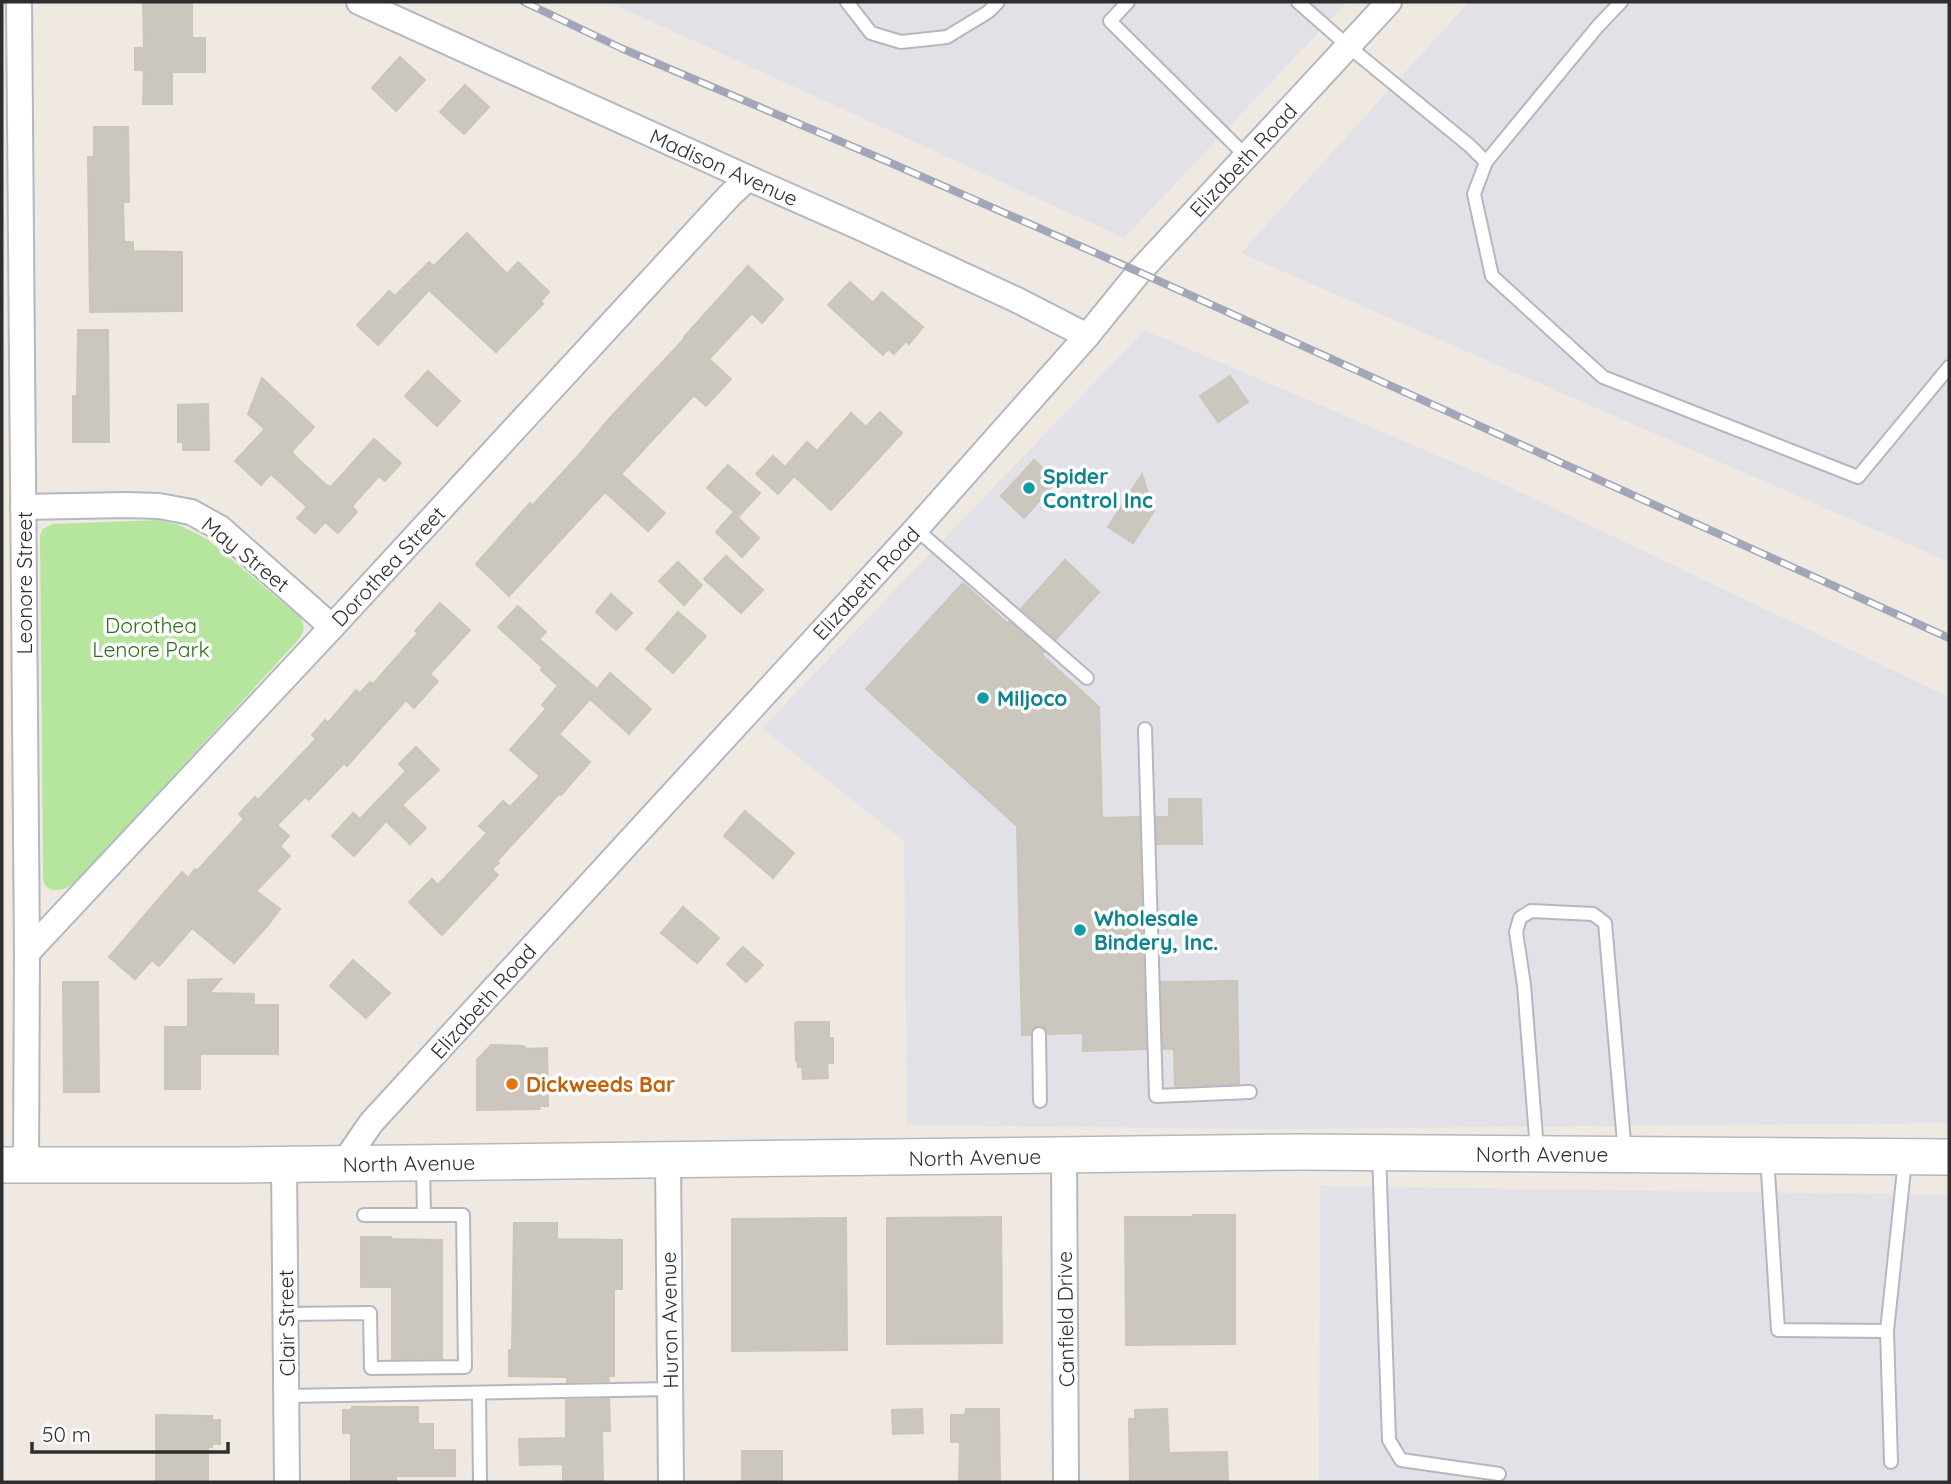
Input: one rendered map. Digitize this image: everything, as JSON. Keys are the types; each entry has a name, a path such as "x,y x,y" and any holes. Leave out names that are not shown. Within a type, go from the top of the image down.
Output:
{"main road":[{"name":"North Avenue","path":"14,1165 1379,1153 1949,1157"}],"street":[{"name":"Leonore Street","path":"14,1165 27,953 19,2"},
{"name":"Madison Avenue","path":"359,2 872,232 1087,336"},
{"name":"Elizabeth Road","path":"343,1164 371,1124 916,529 1087,336 1139,272 1389,2"},
{"name":"Dorothea Street","path":"27,953 748,178"},
{"name":"May Street","path":"23,507 159,506 191,512 220,528 332,627"},
{"name":"Canfield Drive","path":"1064,1156 1066,1482"},
{"name":"Huron Avenue","path":"668,1159 671,1482"},
{"name":"Clair Street","path":"284,1164 287,1482"}],"lane":[{"path":"847,2 871,33 901,42 947,37 988,12 998,2"},
{"path":"1129,2 1110,21 1246,156"},
{"path":"1298,2 1486,162"},
{"path":"1621,2 1598,26 1486,162 1474,194 1492,276 1603,377 1858,478 1949,367"},
{"path":"916,529 1087,677"},
{"path":"1145,729 1156,1096 1250,1092"},
{"path":"1538,1154 1524,985 1516,932 1520,918 1531,911 1593,914 1605,923 1625,1155"},
{"path":"1039,1034 1040,1101"},
{"path":"1379,1153 1389,1440 1401,1460 1499,1474"},
{"path":"1767,1156 1778,1330 1887,1331"},
{"path":"1891,1462 1887,1331 1905,1157"},
{"path":"422,1163 424,1215"},
{"path":"286,1314 370,1313 371,1368 465,1367 463,1215 364,1215"},
{"path":"287,1396 670,1389"},
{"path":"479,1393 480,1482"}],"shaded area":[{"path":"609,2 1347,2 1124,238"},
{"path":"1469,2 1949,2 1949,562 1241,253"},
{"path":"1145,330 1497,481 1949,697 1949,1123 1280,1129 907,1125 904,841 762,728"},
{"path":"1320,1186 1949,1195 1949,1482 1319,1482"}],"green space":[{"name":"Dorothea Lenore Park","path":"158,520 179,525 207,539 300,617 303,631 299,639 79,879 68,887 50,889 44,882 43,875 40,535 43,529 53,524"}],"building":[{"path":"143,2 192,2 192,38 205,38 205,72 172,72 172,104 143,104 144,70 135,70 135,48 144,48"},
{"path":"400,57 425,80 396,111 372,88"},
{"path":"465,85 489,107 464,134 440,112"},
{"path":"94,127 128,127 129,202 123,202 124,242 133,242 133,251 182,252 182,311 90,312 88,157 94,157"},
{"path":"467,233 507,274 518,262 549,292 541,301 543,304 496,352 429,290 378,345 357,325 389,291 395,296 429,262 434,266"},
{"path":"748,266 783,299 762,323 752,313 709,359 731,379 706,406 694,395 621,474 665,513 648,531 605,492 509,596 476,564 530,503 532,506 578,456"},
{"path":"850,282 873,303 882,292 923,327 909,344 906,341 894,354 888,349 883,355 828,305"},
{"path":"78,330 108,330 109,442 73,442"},
{"path":"428,371 460,401 437,426 405,396"},
{"path":"1230,376 1248,402 1218,422 1200,396"},
{"path":"262,378 314,427 291,452 326,485 331,487 374,439 401,463 385,481 379,476 352,506 357,512 338,533 325,522 315,533 297,518 307,507 271,474 261,485 235,461 265,429 248,414"},
{"path":"208,404 209,450 183,450 183,442 178,442 178,405"},
{"path":"880,412 902,433 831,510 794,476 778,494 756,474 773,456 785,467 807,442 817,451 851,413 866,427"},
{"name":"Spider Control Inc","path":"1034,460 1057,481 1024,518 1001,496"},
{"path":"728,465 760,493 739,516 707,488"},
{"path":"1142,474 1154,511 1133,543 1108,527"},
{"path":"733,513 759,538 742,557 716,532"},
{"path":"726,556 763,590 741,613 704,579"},
{"path":"1065,560 1099,592 1056,639 1021,609"},
{"path":"678,562 702,585 684,605 659,581"},
{"path":"963,583 1044,652 1042,655 1099,707 1102,818 1139,817 1146,1049 1083,1051 1083,1033 1048,1034 1040,1025 1034,1027 1030,1035 1022,1035 1017,826 866,689"},
{"path":"611,594 632,613 616,630 596,612"},
{"path":"440,603 470,630 430,674 438,681 414,708 406,700 347,766 344,763 309,800 305,797 277,825 289,836 280,846 290,856 256,891 280,909 234,963 192,928 159,966 152,960 135,979 109,957 182,872 188,878 195,869 197,871 244,819 239,814 255,797 258,800 316,739 312,735 325,720 328,723 356,690 360,693 370,682 373,684 418,633 415,631"},
{"path":"518,606 546,632 539,639 597,689 610,673 651,709 629,734 590,699 559,734 590,762 497,861 499,863 492,869 498,875 442,935 409,902 432,879 438,885 487,833 479,826 503,801 510,807 540,776 510,750 546,709 542,705 558,686 541,670 543,668 498,627"},
{"path":"678,612 706,636 673,673 646,649"},
{"path":"416,747 439,770 402,805 426,828 410,844 386,821 354,856 332,836 353,813 360,819 406,771 399,764"},
{"path":"1169,799 1201,799 1202,844 1157,844 1156,817 1169,817"},
{"path":"745,811 794,853 773,878 724,836"},
{"path":"683,907 719,938 697,963 661,933"},
{"path":"743,947 763,965 746,982 727,964"},
{"path":"353,960 390,993 366,1018 330,986"},
{"path":"221,979 209,993 254,994 254,1005 278,1005 278,1054 200,1054 200,1089 165,1089 165,1027 188,1027 188,980"},
{"path":"1237,981 1239,1084 1175,1086 1174,1049 1163,1049 1161,982"},
{"path":"63,982 98,982 99,1092 64,1092"},
{"path":"829,1022 829,1038 833,1038 833,1063 827,1063 828,1078 803,1079 802,1067 798,1067 796,1061 795,1023"},
{"name":"Dickweeds Bar","path":"491,1045 547,1048 548,1106 539,1106 540,1109 477,1110 477,1060"},
{"path":"1235,1215 1235,1344 1126,1345 1125,1217"},
{"path":"1001,1217 1002,1343 887,1344 887,1218"},
{"path":"846,1218 847,1350 732,1351 732,1219"},
{"path":"514,1223 557,1223 557,1239 622,1240 622,1289 614,1289 614,1376 608,1376 609,1381 567,1382 567,1377 509,1376 509,1350 512,1350"},
{"path":"361,1237 442,1240 442,1358 392,1359 392,1287 361,1287"},
{"path":"609,1399 610,1431 602,1431 603,1482 563,1482 563,1464 520,1465 519,1439 566,1438 566,1400"},
{"path":"352,1407 418,1407 418,1424 433,1424 433,1450 455,1450 455,1476 396,1476 396,1482 351,1482 351,1433 343,1433 343,1410 351,1410"},
{"path":"922,1409 923,1433 893,1434 892,1410"},
{"path":"966,1409 999,1409 1000,1482 959,1482 960,1442 951,1442 951,1415 965,1415"},
{"path":"1167,1409 1169,1453 1227,1452 1228,1481 1130,1482 1129,1419 1135,1419 1135,1410"},
{"path":"156,1415 212,1416 212,1420 220,1420 220,1444 208,1447 208,1482 156,1482"},
{"path":"742,1451 782,1451 782,1482 742,1482"}],"railway":[{"path":"524,2 623,49 1139,272 1949,638"}],"place":[{"name":"Spider Control Inc","path":"1029,488"},
{"name":"Miljoco","path":"983,698"},
{"name":"Wholesale Bindery, Inc.","path":"1080,930"},
{"name":"Dickweeds Bar","path":"512,1084"}]}
